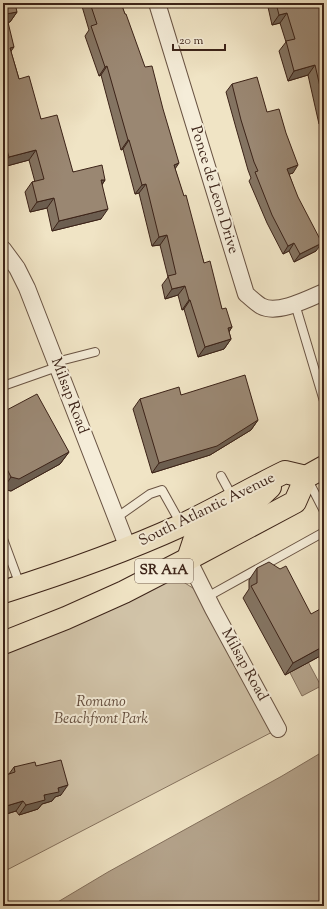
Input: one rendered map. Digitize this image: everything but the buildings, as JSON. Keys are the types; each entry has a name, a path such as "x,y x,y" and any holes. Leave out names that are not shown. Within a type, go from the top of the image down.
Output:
{"main road":[{"name":"South Atlantic Avenue","path":"12,589 128,548 181,525 234,499 305,472"},
{"name":"South Atlantic Avenue","path":"3,643 66,618 124,592 295,502 305,472"},
{"path":"188,559 194,541 199,535 248,509 305,472"}],"street":[{"name":"Ponce de Leon Drive","path":"157,3 246,294 262,307 277,309 295,304 324,292"},
{"name":"Milsap Road","path":"3,249 17,268 28,288 128,548"},
{"name":"Milsap Road","path":"188,559 278,729"}],"lane":[{"path":"295,304 324,401"},
{"path":"3,386 57,364 95,352"},
{"path":"305,472 324,511"},
{"path":"221,476 234,499"},
{"path":"116,518 150,494 162,490 181,525"},
{"path":"207,597 324,532"},
{"path":"3,539 12,589"}],"green space":[{"name":"Romano Beachfront Park","path":"177,578 207,597 278,729 3,872 3,643 122,602"}],"shaded area":[{"path":"305,656 321,686 302,696 286,665"},
{"path":"324,751 324,906 51,906 108,872 282,776"}]}
